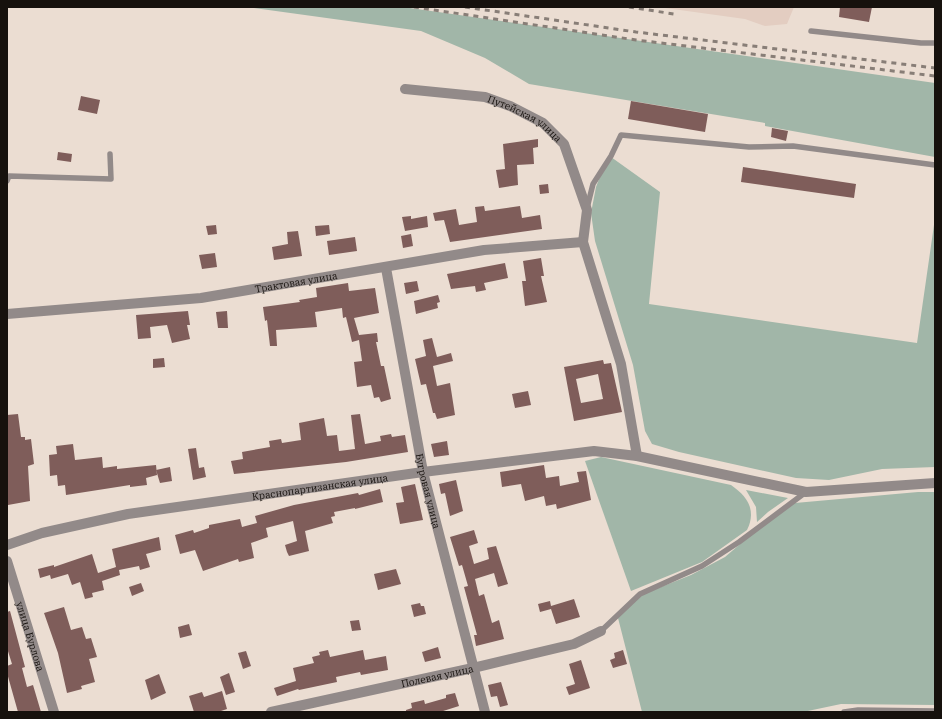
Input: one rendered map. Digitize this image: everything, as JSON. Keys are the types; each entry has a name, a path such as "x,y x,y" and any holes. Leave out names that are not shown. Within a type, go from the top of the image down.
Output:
{"street":[{"name":"Путейская улица","path":"405,89 485,97 510,106 543,123 564,144 587,210 583,242"},
{"name":"Трактовая улица","path":"7,314 202,298 386,268 484,250 583,242"},
{"path":"583,242 621,364 637,456"},
{"name":"Бугровая улица","path":"386,268 423,472 485,712"},
{"name":"Краснопартизанская улица","path":"7,545 42,533 128,514 423,472 594,451 637,456 806,492 935,483"},
{"name":"улица Бурлова","path":"7,561 54,712"},
{"name":"Полевая улица","path":"271,712 473,668 574,644 601,631"}],"lane":[{"path":"811,31 921,43 935,43"},
{"path":"587,210 593,184 611,156 621,135 749,147 793,146 935,165"},
{"path":"7,181 10,176 111,179 110,154"},
{"path":"601,631 640,594 702,566 740,542 806,492"},
{"path":"844,712 858,710 935,711"}],"shaded area":[{"path":"658,7 794,7 787,24 765,26 745,19"}],"green space":[{"path":"246,7 403,7 935,83 935,157 765,126 765,123 529,84 485,58 421,31"},
{"path":"611,157 660,192 649,304 917,343 935,218 935,467 882,469 829,480 796,478 679,452 652,444 645,431 633,365 595,241 591,213 596,187 603,169"},
{"path":"601,457 731,485 742,494 749,504 751,516 747,530 702,562 631,591 585,461"},
{"path":"746,490 788,498 757,522 756,507"},
{"path":"918,492 935,492 935,705 841,704 803,712 642,712 618,618 641,595 691,575 725,557 774,515 795,503"}],"building":[{"path":"840,7 872,7 869,22 839,17"},
{"path":"81,96 100,100 97,114 78,110"},
{"path":"631,101 708,114 705,132 628,119"},
{"path":"772,128 788,131 786,141 771,137"},
{"path":"538,139 538,147 533,148 534,164 517,165 518,185 499,188 496,170 505,169 503,144"},
{"path":"58,152 72,154 71,162 57,160"},
{"path":"743,167 856,184 854,198 741,182"},
{"path":"548,184 549,193 540,194 539,185"},
{"path":"484,206 485,211 520,206 522,218 540,215 542,229 450,242 444,220 435,221 433,213 456,209 459,225 477,222 475,207"},
{"path":"411,216 411,219 427,216 428,227 405,231 402,217"},
{"path":"216,225 217,234 208,235 206,226"},
{"path":"329,225 330,234 316,236 315,226"},
{"path":"298,231 302,256 274,260 272,247 288,244 287,232"},
{"path":"411,234 413,246 403,248 401,236"},
{"path":"355,237 357,251 329,255 327,241"},
{"path":"215,253 217,267 202,269 199,255"},
{"path":"541,258 544,276 541,276 547,302 525,306 522,281 526,281 523,261"},
{"path":"505,263 508,278 484,283 486,290 476,292 475,286 451,289 447,274"},
{"path":"417,281 419,291 406,294 404,283"},
{"path":"348,283 349,291 375,288 379,313 354,318 359,335 377,333 378,342 376,342 381,366 384,366 391,399 381,402 379,397 374,398 371,385 357,387 354,362 362,361 359,340 352,342 346,317 343,318 342,308 315,312 317,327 276,330 277,346 270,346 267,320 265,321 263,307 300,302 299,300 317,297 316,288"},
{"path":"438,295 440,302 437,303 438,308 416,314 414,301"},
{"path":"188,311 190,325 187,325 190,339 172,343 167,325 150,327 151,338 138,339 136,315"},
{"path":"227,311 228,328 218,328 216,312"},
{"path":"432,338 437,357 451,353 453,361 433,366 437,386 450,383 455,415 437,419 435,413 433,413 426,384 421,385 415,359 426,356 423,340"},
{"path":"164,358 165,367 153,368 153,359"},
{"path":"603,360 604,364 611,363 622,412 574,421 564,367","holes":["598,374 603,399 581,403 576,379"]},
{"path":"528,391 531,405 515,408 512,394"},
{"path":"18,414 21,437 25,437 25,440 31,439 34,464 28,466 30,501 8,505 7,415"},
{"path":"360,414 365,444 381,441 380,436 391,434 392,437 405,435 408,452 346,462 234,474 231,461 243,459 242,452 270,447 269,441 281,439 282,443 301,440 299,423 324,418 327,436 337,435 339,451 355,449 351,415"},
{"path":"447,441 449,455 434,457 431,444"},
{"path":"73,444 75,460 102,457 103,468 117,466 117,469 156,465 157,475 146,478 147,485 130,487 130,485 66,495 65,485 58,486 57,475 50,476 49,455 57,454 56,446"},
{"path":"196,448 199,468 204,467 206,477 193,480 188,449"},
{"path":"544,465 546,478 559,476 560,486 579,482 577,472 586,471 591,500 557,509 556,504 546,506 544,496 525,501 521,484 502,487 500,472"},
{"path":"170,467 172,481 160,483 156,470"},
{"path":"456,480 463,511 450,516 445,493 441,494 439,484"},
{"path":"415,484 423,520 400,524 396,503 404,502 401,487"},
{"path":"380,489 383,502 355,509 334,512 335,516 331,517 333,523 305,531 309,551 289,556 285,545 297,541 293,521 266,528 268,537 251,543 254,558 239,562 238,559 203,571 195,550 180,554 175,535 193,530 194,533 209,528 209,525 240,519 242,527 257,523 255,516 294,505 358,493 359,495"},
{"path":"474,530 478,543 469,546 474,564 489,559 487,548 496,546 508,584 498,587 494,573 475,579 479,596 484,594 492,623 499,620 504,639 476,646 474,635 477,635 464,587 468,586 462,565 459,566 450,537"},
{"path":"159,537 161,550 146,554 150,567 140,570 139,566 119,570 120,575 102,581 104,590 92,593 93,597 85,599 80,582 72,585 68,574 51,579 50,575 40,578 38,569 54,565 54,567 92,554 98,573 116,567 112,549"},
{"path":"396,569 401,584 378,590 374,574"},
{"path":"141,583 144,591 132,596 129,587"},
{"path":"574,599 580,617 556,624 551,609 540,612 538,604 550,601 551,606"},
{"path":"420,603 421,606 424,606 426,614 414,617 411,605"},
{"path":"64,607 71,630 82,627 86,639 91,638 97,657 89,659 95,682 81,686 82,689 67,693 58,653 44,613"},
{"path":"10,611 25,667 22,668 27,687 33,685 41,712 18,712 7,673 7,666 12,664 7,648 7,612"},
{"path":"359,620 361,630 352,631 350,621"},
{"path":"189,624 192,635 180,638 178,627"},
{"path":"438,647 441,658 425,662 422,652"},
{"path":"328,650 330,657 363,650 365,660 386,656 388,670 361,675 360,672 336,677 337,682 298,689 277,696 274,688 296,681 293,668 314,663 312,657 320,655 319,652"},
{"path":"623,650 627,664 613,668 610,660 615,658 614,653"},
{"path":"246,651 251,666 243,669 238,653"},
{"path":"581,660 590,688 569,695 566,687 575,684 569,664"},
{"path":"229,673 235,692 226,695 220,677"},
{"path":"159,674 166,693 151,700 145,680"},
{"path":"501,682 508,705 500,707 497,696 491,697 488,685"},
{"path":"222,691 227,709 218,712 194,712 189,696 202,692 204,697"},
{"path":"455,693 459,706 440,712 406,712 406,710 412,708 411,703 424,700 425,704 446,698 446,695"}],"railway":[{"path":"414,7 636,40 935,76"},
{"path":"465,7 636,32 935,68"},
{"path":"629,7 674,14"}]}
